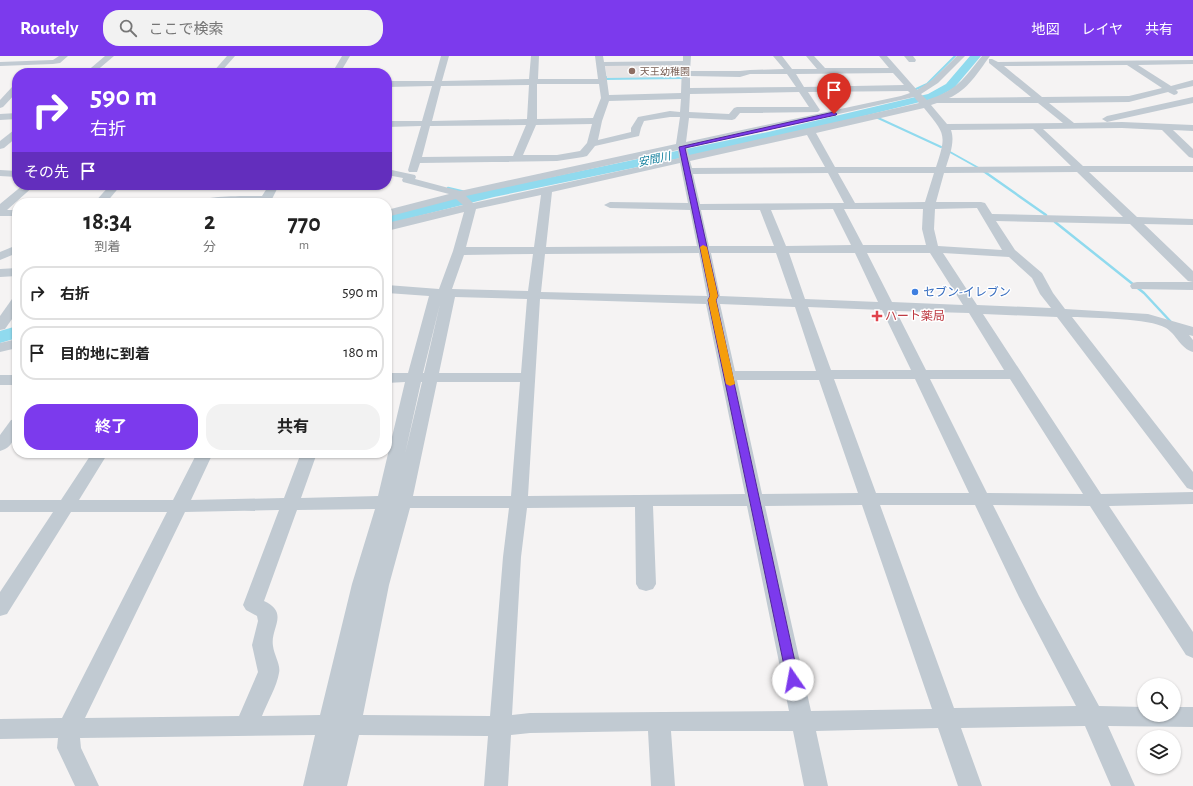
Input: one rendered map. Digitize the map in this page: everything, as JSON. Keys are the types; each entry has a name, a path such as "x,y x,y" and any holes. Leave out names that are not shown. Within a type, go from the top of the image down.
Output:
{"street":[{"path":"0,64 53,62 58,61 64,56"},
{"path":"95,68 110,56"},
{"path":"220,68 231,56"},
{"path":"339,68 346,56"},
{"path":"409,179 416,160 445,56"},
{"path":"517,158 532,122 535,56"},
{"path":"592,144 636,134 636,128 641,119 670,114 732,117 737,110 816,110 790,71 777,56"},
{"path":"810,56 823,71"},
{"path":"883,56 945,127 948,137 930,205 928,232 934,249 1193,649"},
{"path":"392,213 465,194 684,157 895,100 915,94 930,87 942,77 961,56"},
{"path":"1118,56 1192,102"},
{"path":"605,98 802,90 949,95 966,83 985,57 996,64 1072,126"},
{"path":"416,160 577,156 583,154 592,144 597,121 605,98 600,60 687,59 684,115 681,137 684,157 714,296 712,300 816,786"},
{"path":"996,64 1193,62"},
{"path":"686,73 740,74 750,72 895,70"},
{"path":"392,84 603,80"},
{"path":"915,94 934,101 1129,99 1193,84"},
{"path":"0,89 12,89"},
{"path":"0,105 12,93"},
{"path":"392,226 684,157 911,109 915,94"},
{"path":"1084,125 1192,102"},
{"path":"0,117 12,116"},
{"path":"392,124 597,121"},
{"path":"945,127 1084,125 1193,128"},
{"path":"1035,126 1193,278"},
{"path":"1165,127 1188,145 1193,155"},
{"path":"810,131 851,206"},
{"path":"0,137 12,135"},
{"path":"0,146 12,137"},
{"path":"684,157 832,170 1193,169"},
{"path":"0,173 12,174"},
{"path":"392,174 465,194"},
{"path":"392,177 409,179"},
{"path":"496,786 512,557 519,502 534,295 547,189"},
{"path":"15,198 24,190"},
{"path":"104,198 112,190"},
{"path":"315,786 340,725 379,585 394,502 422,378 443,293 459,251 471,206 465,194"},
{"path":"0,211 12,201"},
{"path":"610,205 695,207 982,205 1010,252 1037,276 1047,294 1193,484"},
{"path":"837,206 888,306 919,374 983,500 1029,597 1093,717 1123,786"},
{"path":"764,207 800,304 868,500 904,596 970,786"},
{"path":"0,211 12,212"},
{"path":"988,217 1193,222"},
{"path":"459,251 934,249 1013,254"},
{"path":"0,256 12,251"},
{"path":"0,273 12,272"},
{"path":"1137,286 1193,286"},
{"path":"392,289 443,293 712,300 1061,312 1148,318 1193,332"},
{"path":"1,325 12,309"},
{"path":"1,325 12,324"},
{"path":"1172,326 1193,348"},
{"path":"0,348 12,344"},
{"path":"729,376 1016,374"},
{"path":"392,378 528,377"},
{"path":"0,380 12,380"},
{"path":"0,446 12,430"},
{"path":"0,608 5,591 66,506 97,458"},
{"path":"87,786 69,748 69,727 202,458"},
{"path":"246,727 269,672 262,645 268,621 266,611 253,605 307,458"},
{"path":"0,506 178,506 394,502 644,502 667,500 1096,500 1193,498"},
{"path":"644,502 646,584"},
{"path":"0,728 340,725 500,726 530,723 659,721 802,721 1076,716 1193,716"},
{"path":"659,721 663,786"},
{"path":"335,786 340,725"}],"shaded area":[{"path":"683,63 682,77 607,79 605,64"}],"waterway":[{"path":"916,89 927,84 955,56"},
{"name":"安間川","path":"392,218 494,192 768,136 932,96 950,86 976,56"},
{"path":"606,77 606,79 682,78"},
{"path":"876,117 941,147"},
{"path":"950,152 984,171"},
{"path":"982,170 1046,215"},
{"path":"448,188 465,192"},
{"name":"安間川","path":"471,193 484,195"},
{"path":"1055,222 1144,293 1171,322"},
{"name":"安間川","path":"0,337 12,333"}],"slow traffic":[{"path":"703,247 714,296 712,300 730,384"}],"place":[{"name":"天王幼稚園","path":"632,71"},
{"name":"セブン-イレブン","path":"915,292"},
{"name":"ハート薬局","path":"877,316"}],"route":[{"path":"793,680 712,300 714,296 682,147 834,114"}]}
